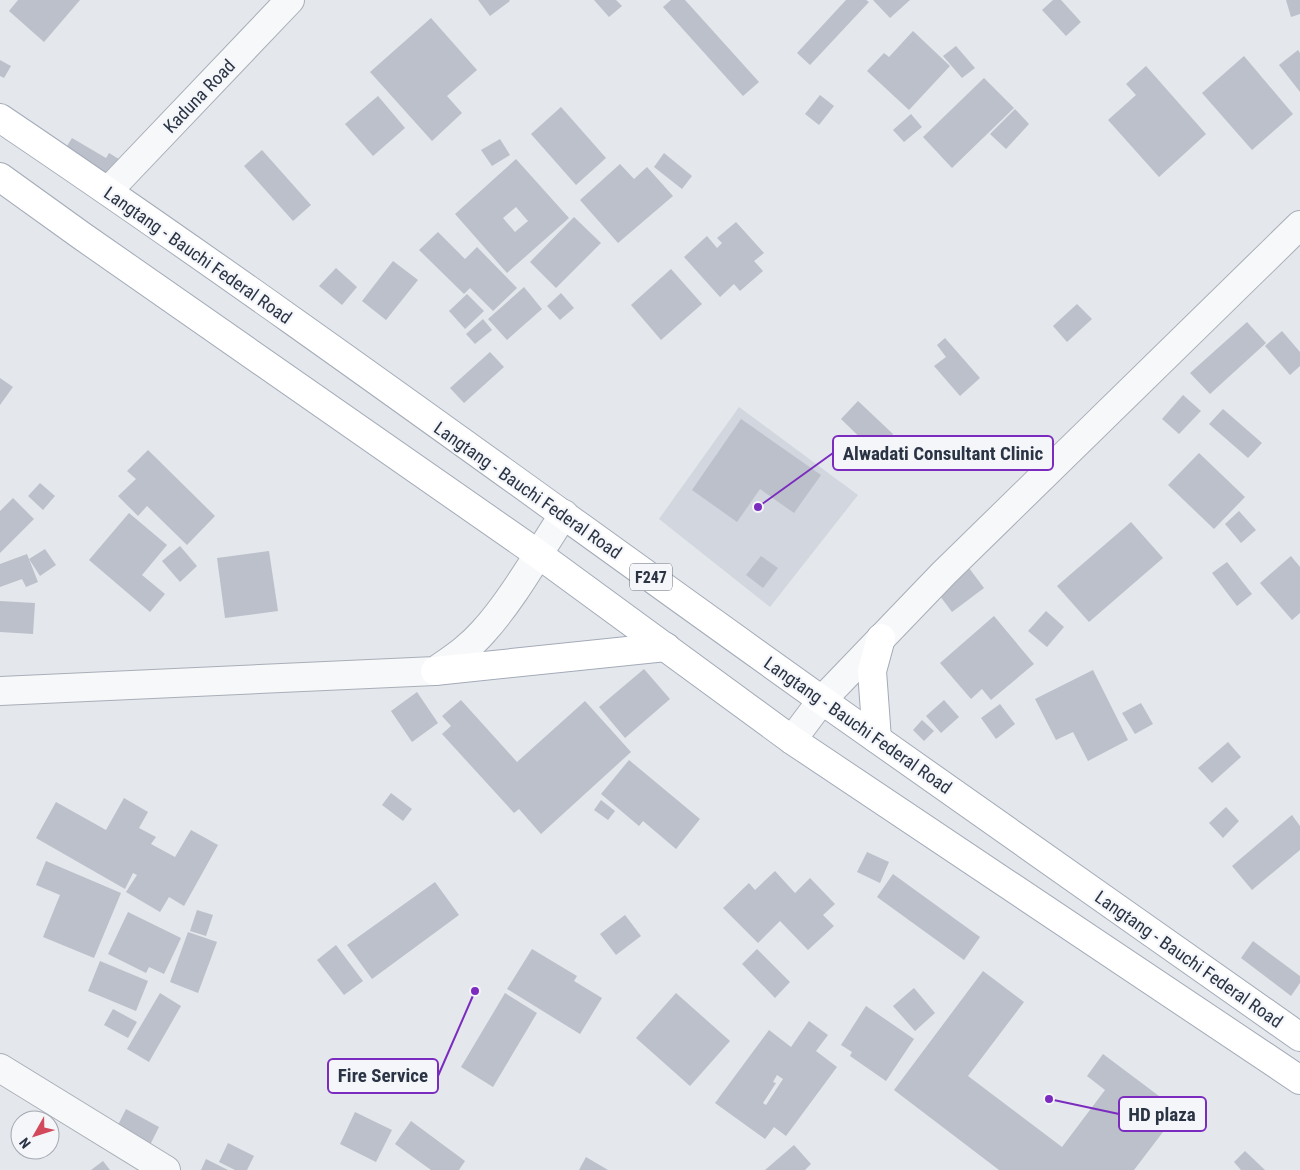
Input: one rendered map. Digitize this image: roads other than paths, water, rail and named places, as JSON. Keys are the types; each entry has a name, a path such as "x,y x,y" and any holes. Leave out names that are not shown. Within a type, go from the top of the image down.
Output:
{"main road":[{"name":"Langtang - Bauchi Federal Road","path":"0,118 108,191 564,514 822,700 1300,1037"},
{"name":"Langtang - Bauchi Federal Road","path":"0,176 82,236 538,554 792,740 1300,1080"},
{"path":"877,738 872,671 881,638"},
{"path":"435,671 666,647"}],"street":[{"name":"Kaduna Road","path":"108,191 290,0"},
{"path":"792,740 822,700 944,573 1300,225"},
{"path":"0,691 435,671 461,653 483,632 502,608 564,514"},
{"path":"0,1068 166,1170"}],"place":[{"name":"Alwadati Consultant Clinic","path":"758,507"},
{"name":"Fire Service","path":"475,991"},
{"name":"HD plaza","path":"1049,1099"}]}
